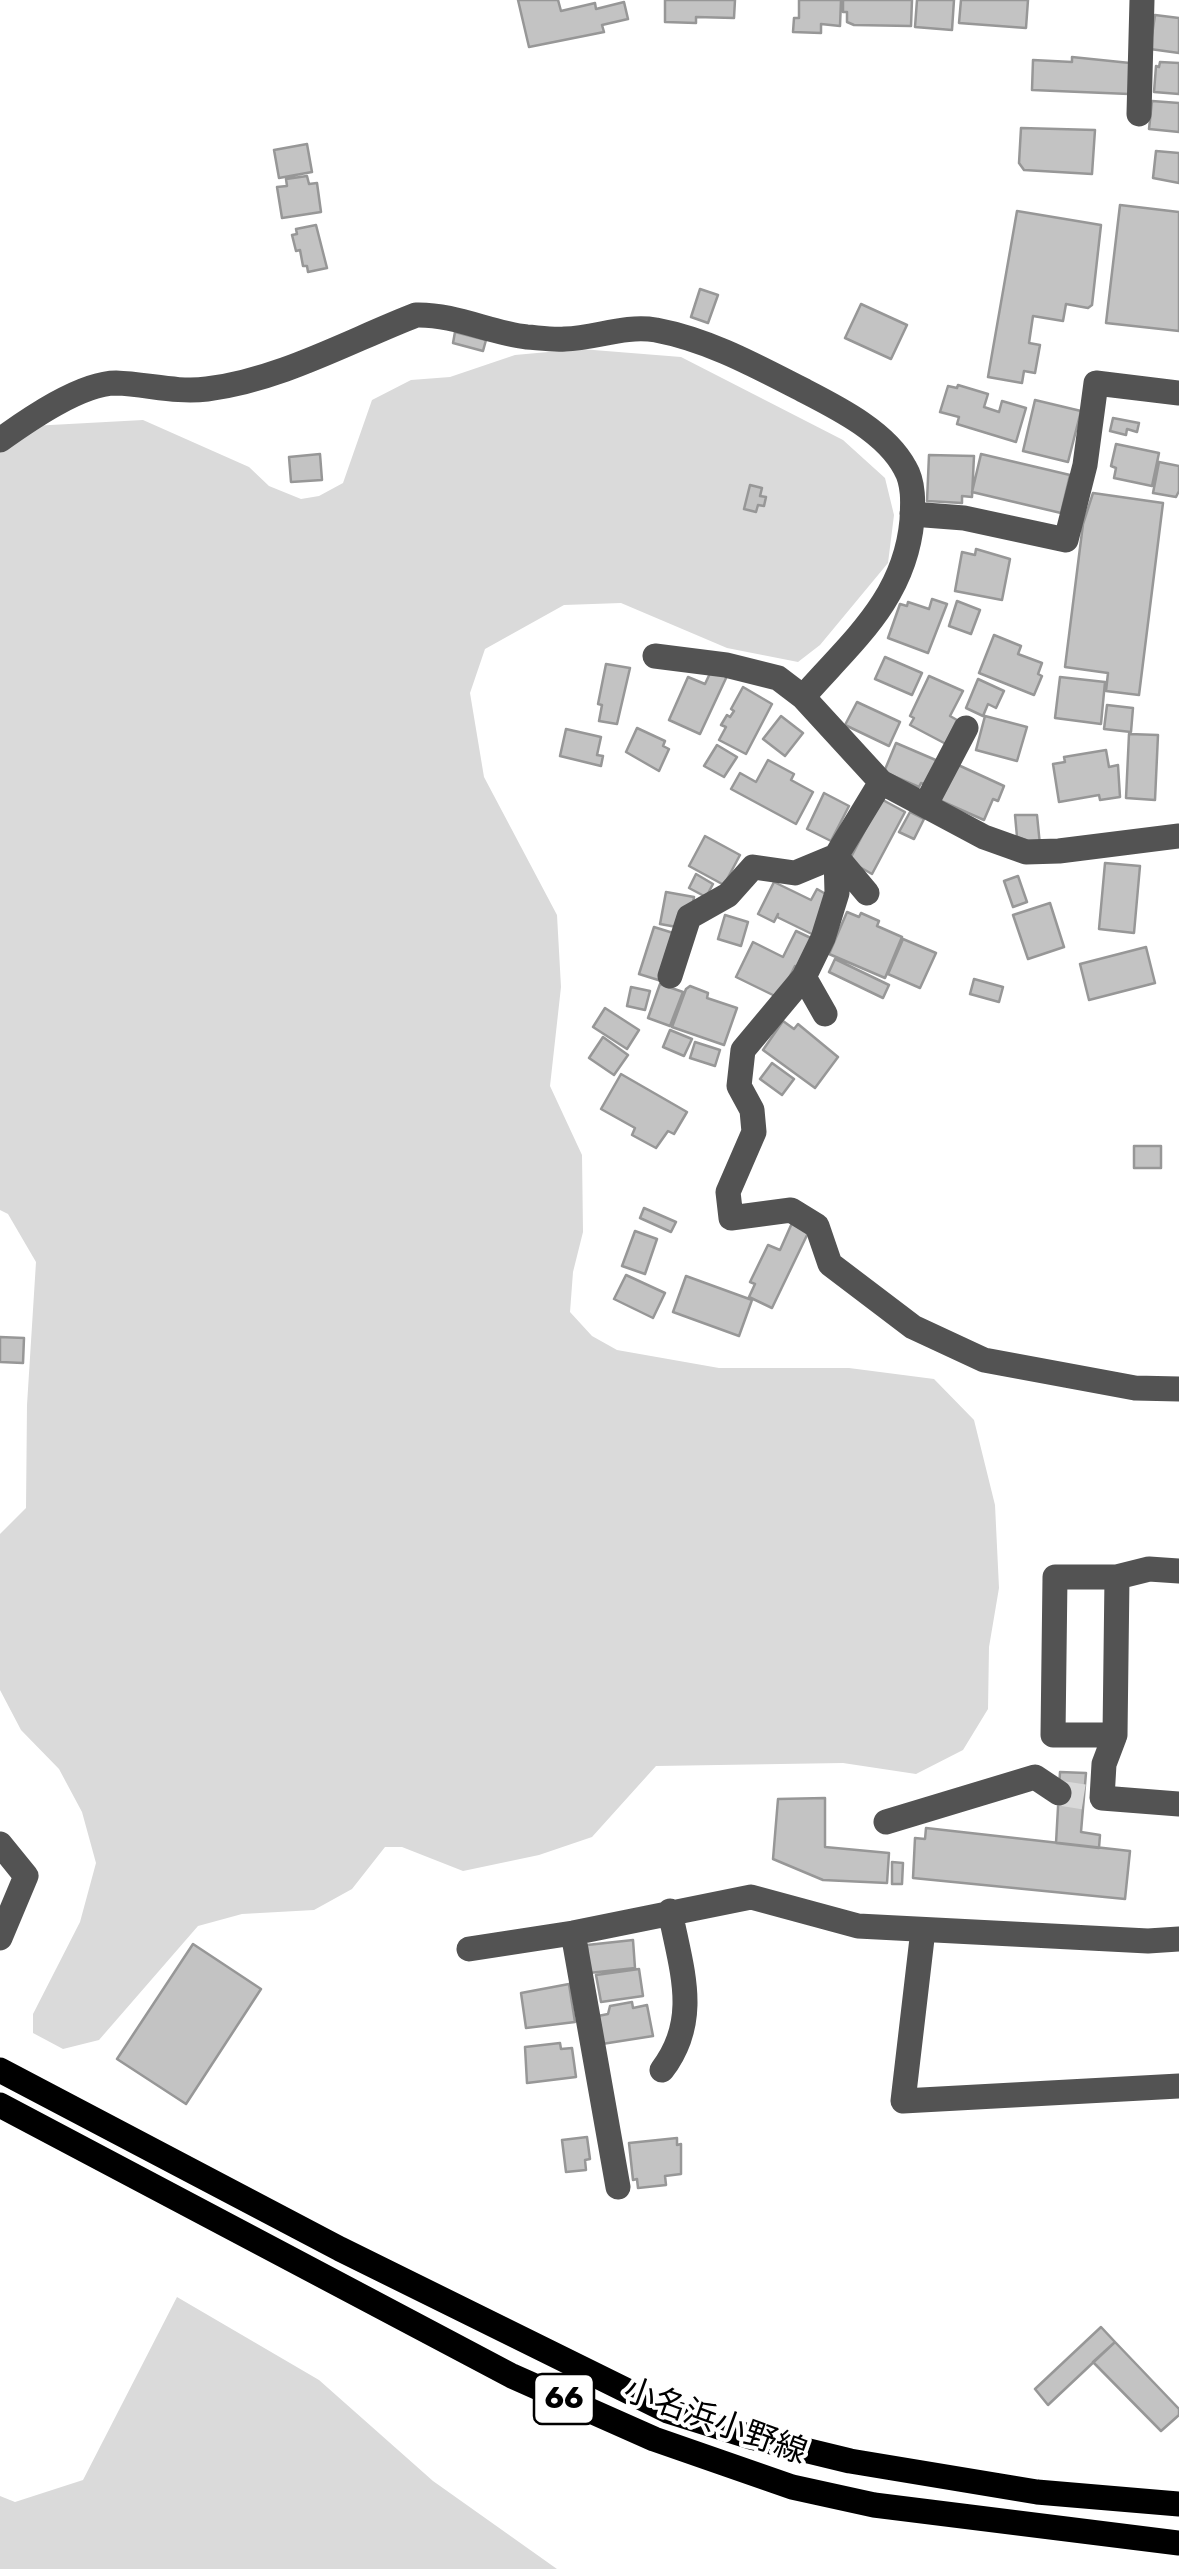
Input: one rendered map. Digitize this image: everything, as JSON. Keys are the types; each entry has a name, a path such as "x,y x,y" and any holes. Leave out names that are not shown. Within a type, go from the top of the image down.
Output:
{"main road":[{"name":"小名浜小野線","path":"0,2070 357,2258 668,2411 751,2437 850,2460 1037,2492 1179,2504"},
{"name":"小名浜小野線","path":"0,2105 512,2376 654,2439 792,2487 874,2505 1179,2542"}],"street":[{"path":"1138,114 1142,0"},
{"path":"0,440 61,402 111,383 206,390 263,377 416,315 437,314 523,336 566,339 630,328 654,330 734,355 837,407 886,445 906,468 912,490 910,544 902,573 890,595 803,697"},
{"path":"912,514 964,518 1066,540 1086,465 1096,383 1179,394"},
{"path":"655,656 726,665 778,678 803,697 881,782 984,837 1026,852 1179,836"},
{"path":"926,804 966,728"},
{"path":"881,782 836,856 837,894 823,938 804,978 742,1050 739,1086 752,1110 754,1132 728,1192 731,1218 791,1210 817,1226 830,1264 913,1327 984,1360 1135,1388 1179,1389"},
{"path":"836,856 867,893"},
{"path":"670,976 689,917 728,895 753,867 795,873 836,856"},
{"path":"804,978 826,1014"},
{"path":"1035,1778 1053,1735 1055,1577 1117,1576 1149,1569 1179,1571"},
{"path":"1082,1796 1104,1764 1115,1735 1117,1576"},
{"path":"1053,1735 1115,1735"},
{"path":"886,1822 1035,1778 1082,1796 1179,1804"},
{"path":"0,1844 26,1876 7,1900 0,1938"},
{"path":"469,1948 573,1933 751,1896 858,1926 1148,1941 1179,1939"},
{"path":"662,2070 672,2057 686,2020 670,1912"},
{"path":"923,1930 904,2102 1179,2086"},
{"path":"573,1933 618,2187"}],"shaded area":[{"path":"581,349 681,357 843,440 885,478 894,515 888,563 820,645 798,662 727,648 621,603 564,605 485,649 470,693 484,777 557,915 561,987 550,1086 582,1155 583,1232 573,1272 570,1312 592,1336 617,1350 719,1368 849,1368 934,1379 974,1420 995,1505 999,1588 989,1647 988,1709 963,1750 916,1774 843,1763 656,1766 592,1837 539,1855 463,1871 402,1847 385,1847 352,1889 314,1910 242,1914 198,1926 99,2040 63,2049 33,2033 33,2014 80,1922 96,1863 82,1812 59,1769 21,1730 0,1690 0,1534 26,1508 27,1405 36,1262 8,1214 0,1210 0,451 32,426 143,420 249,467 269,486 301,499 319,496 343,483 372,400 411,380 450,377 515,355"},
{"path":"177,2297 319,2380 433,2481 557,2569 0,2569 0,2496 15,2502 83,2480"}],"building":[{"path":"518,0 558,0 561,11 595,3 596,9 624,2 628,19 602,25 604,32 529,47"},
{"path":"665,0 735,0 734,18 696,17 696,23 665,22"},
{"path":"799,0 841,0 840,26 821,24 821,33 793,32 794,18 799,18"},
{"path":"843,0 912,0 911,26 854,25 847,22"},
{"path":"917,0 954,0 952,30 915,27"},
{"path":"961,0 1028,0 1026,28 959,23"},
{"path":"1155,15 1179,18 1179,53 1150,49"},
{"path":"1072,57 1130,63 1129,94 1032,90 1033,60 1072,62"},
{"path":"1160,62 1179,63 1179,94 1154,92 1156,66"},
{"path":"1152,101 1179,103 1179,132 1149,129"},
{"path":"1021,128 1095,130 1092,174 1024,170 1019,163"},
{"path":"307,144 312,172 279,178 274,150"},
{"path":"1156,151 1179,153 1179,183 1153,178"},
{"path":"307,176 309,184 317,183 321,212 282,218 277,187 287,186 286,179"},
{"path":"1120,205 1179,212 1179,331 1106,323"},
{"path":"1017,211 1101,225 1092,305 1088,308 1066,304 1063,321 1033,316 1029,343 1040,345 1035,373 1024,371 1022,383 988,377"},
{"path":"316,225 327,268 308,272 292,235 297,234 296,229"},
{"path":"700,289 718,295 708,323 691,317"},
{"path":"861,304 907,325 891,359 845,338"},
{"path":"455,332 486,340 483,351 453,343"},
{"path":"948,386 988,394 984,407 999,412 1002,401 1026,408 1016,442 957,424 959,417 940,412"},
{"path":"1035,400 1081,411 1068,462 1023,451"},
{"path":"1113,418 1139,423 1137,432 1127,429 1126,435 1110,431"},
{"path":"1116,444 1159,453 1152,486 1114,478 1116,468 1111,466"},
{"path":"320,454 322,480 291,482 289,457"},
{"path":"981,454 1070,475 1061,513 972,492"},
{"path":"929,455 974,456 972,497 962,496 962,503 927,501"},
{"path":"1159,462 1179,466 1176,497 1153,493"},
{"path":"750,485 762,488 760,496 766,497 764,506 758,505 756,512 744,509"},
{"path":"1093,493 1163,503 1139,695 1106,691 1108,673 1065,667 1083,524"},
{"path":"976,549 1010,559 1002,600 955,591 962,552 975,555"},
{"path":"932,599 947,604 928,653 888,638 900,604 907,606 908,602 929,609"},
{"path":"957,601 980,610 971,634 949,626"},
{"path":"994,635 1021,646 1018,654 1042,663 1038,674 1042,676 1034,695 979,673"},
{"path":"885,657 922,673 912,695 875,679"},
{"path":"606,664 630,668 617,724 599,721 602,705 598,704"},
{"path":"712,669 727,676 700,734 669,720 688,677 705,684"},
{"path":"929,676 963,691 950,716 957,720 946,744 910,725 914,718 910,716"},
{"path":"1060,677 1105,682 1101,724 1055,718"},
{"path":"978,679 1004,691 996,708 988,704 983,716 966,708"},
{"path":"743,687 772,704 746,754 719,740 726,727 721,725 734,711 731,709"},
{"path":"857,702 900,722 889,746 845,725"},
{"path":"1107,705 1133,708 1131,732 1104,729"},
{"path":"781,716 803,733 785,756 763,739"},
{"path":"985,716 1027,727 1017,761 976,750"},
{"path":"637,728 665,741 663,746 669,749 659,771 626,752"},
{"path":"566,729 601,737 597,755 603,756 601,766 560,756"},
{"path":"1129,734 1158,735 1155,800 1126,798"},
{"path":"896,743 938,761 927,785 921,783 919,787 884,772"},
{"path":"717,745 737,757 724,777 704,766"},
{"path":"1106,750 1109,767 1118,765 1120,797 1100,800 1099,795 1059,802 1053,764 1065,762 1064,757"},
{"path":"768,760 794,774 791,780 813,792 796,824 731,789 740,773 756,782"},
{"path":"956,764 1004,786 984,820 939,800"},
{"path":"824,793 849,806 831,841 807,829"},
{"path":"881,799 905,812 872,874 849,861"},
{"path":"910,812 924,819 914,839 899,832"},
{"path":"1015,815 1037,815 1040,845 1017,837"},
{"path":"705,836 740,855 724,885 689,866"},
{"path":"1105,863 1140,866 1134,933 1099,929"},
{"path":"696,874 713,884 706,897 689,888"},
{"path":"1018,876 1027,902 1013,907 1004,881"},
{"path":"774,882 811,900 817,889 831,897 814,935 777,917 778,914 774,922 758,914"},
{"path":"666,892 694,897 688,929 660,924"},
{"path":"1050,903 1064,947 1028,959 1013,915"},
{"path":"847,912 879,921 877,926 902,937 885,978 829,954"},
{"path":"725,915 748,922 741,946 718,939"},
{"path":"654,927 686,937 671,984 639,974"},
{"path":"796,931 813,939 802,969 795,966 779,998 736,977 753,942 783,957"},
{"path":"903,939 936,953 920,988 888,974"},
{"path":"1146,947 1155,983 1089,1000 1080,964"},
{"path":"835,959 889,985 883,998 829,972"},
{"path":"974,979 1003,987 999,1002 970,994"},
{"path":"660,984 683,992 670,1026 648,1018"},
{"path":"690,986 708,993 707,998 737,1008 724,1045 672,1027"},
{"path":"631,987 650,991 645,1010 627,1006"},
{"path":"605,1008 639,1030 627,1049 593,1027"},
{"path":"783,1021 794,1029 798,1024 838,1057 815,1088 763,1050"},
{"path":"670,1030 692,1039 684,1056 663,1047"},
{"path":"603,1037 628,1055 614,1075 589,1058"},
{"path":"695,1042 720,1050 715,1066 690,1058"},
{"path":"772,1063 794,1079 782,1095 760,1079"},
{"path":"621,1074 687,1112 674,1134 668,1131 656,1148 632,1135 635,1128 601,1109"},
{"path":"1134,1146 1161,1146 1161,1168 1134,1168"},
{"path":"644,1208 676,1222 671,1232 640,1218"},
{"path":"792,1223 809,1231 772,1308 749,1297 755,1284 750,1282 768,1245 780,1250"},
{"path":"635,1231 657,1239 645,1274 622,1266"},
{"path":"626,1275 665,1293 653,1318 614,1299"},
{"path":"686,1276 752,1300 739,1336 673,1312"},
{"path":"0,1337 24,1338 23,1363 0,1362"},
{"path":"1060,1772 1086,1773 1081,1832 1100,1835 1099,1848 1056,1843"},
{"path":"825,1798 825,1847 889,1853 887,1883 823,1880 773,1859 778,1799"},
{"path":"926,1828 1130,1851 1125,1899 913,1878 915,1838 925,1839"},
{"path":"892,1862 903,1863 902,1884 892,1884"},
{"path":"633,1940 635,1968 589,1973 587,1945"},
{"path":"193,1944 261,1989 186,2104 117,2059"},
{"path":"639,1969 643,1996 601,2002 596,1975"},
{"path":"569,1984 575,2022 526,2028 521,1993"},
{"path":"632,2002 633,2008 647,2005 653,2036 602,2044 598,2016 608,2014 610,2006"},
{"path":"560,2043 561,2049 572,2048 576,2077 527,2083 525,2047"},
{"path":"587,2137 590,2159 585,2160 586,2170 566,2172 562,2140"},
{"path":"677,2138 677,2145 681,2144 681,2174 665,2176 666,2185 638,2188 637,2179 633,2180 629,2143"},
{"path":"1101,2327 1115,2342 1048,2405 1035,2389"},
{"path":"1115,2342 1179,2409 1179,2415 1161,2431 1093,2362"}],"tunnel":[{"path":"1059,1793 1084,1797"}]}
